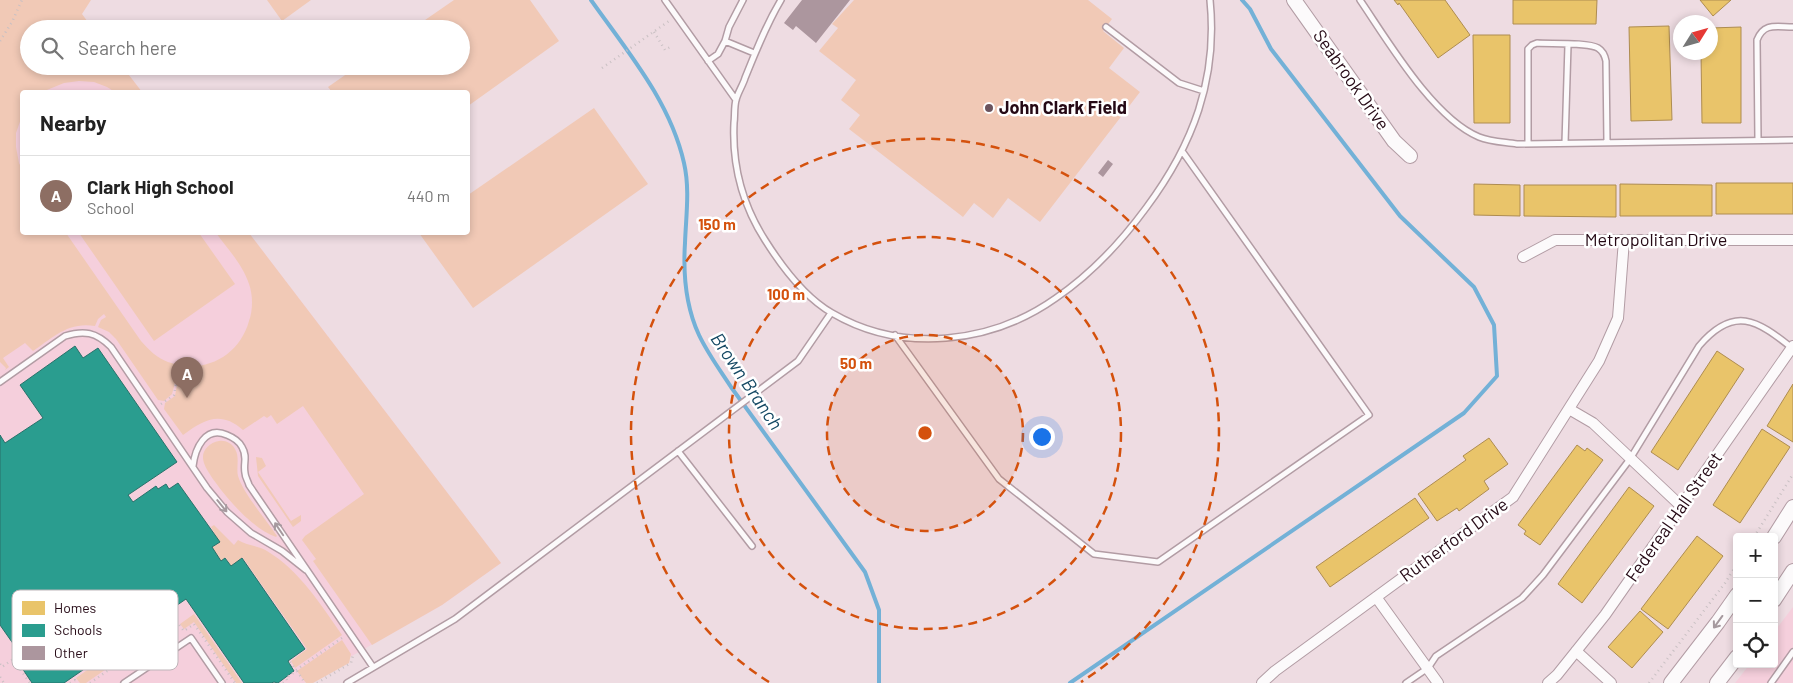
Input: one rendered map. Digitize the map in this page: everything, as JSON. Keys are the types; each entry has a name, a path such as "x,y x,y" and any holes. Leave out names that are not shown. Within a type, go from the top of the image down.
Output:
{"street":[{"name":"Seabrook Drive","path":"1294,0 1394,142 1410,156"},
{"name":"Metropolitan Drive","path":"1523,257 1555,240 1793,240"},
{"name":"Rutherford Drive","path":"1262,683 1275,671 1513,497 1599,361 1618,318 1624,240"},
{"name":"Federeal Hall Street","path":"1548,683 1557,675 1605,615 1792,347"},
{"path":"1569,409 1593,423 1682,506"},
{"path":"1777,533 1793,507"},
{"path":"1778,594 1793,571"},
{"path":"1376,597 1438,683"},
{"path":"1671,683 1733,601"},
{"path":"1576,651 1611,683"},
{"path":"1717,683 1733,662"}],"lane":[{"path":"665,0 736,100"},
{"path":"708,61 718,54 743,0"},
{"path":"781,0 754,53 736,100 733,138 734,155 737,176 750,213 772,252 786,270 817,302 832,313 854,323 895,336 918,339 942,339 984,332 1013,322 1056,298 1088,272 1128,231 1153,199 1182,151 1194,125 1209,73 1211,48 1210,0"},
{"path":"1360,0 1409,71 1436,104 1450,118 1479,137 1517,144 1793,140"},
{"path":"1106,27 1179,83 1204,91"},
{"path":"1758,140 1758,40 1761,31 1768,27 1793,27"},
{"path":"725,41 754,53"},
{"path":"1528,144 1528,49 1532,45 1537,44 1594,46 1604,54 1606,61 1606,142"},
{"path":"1565,143 1568,44"},
{"path":"895,336 998,479 1094,554 1158,562 1369,415 1182,151"},
{"path":"347,683 455,619 755,394 798,361 832,313"},
{"path":"1406,683 1428,668 1436,656 1522,598 1543,576 1630,459 1699,346 1706,338 1725,324 1740,321 1755,322 1770,330 1792,347"},
{"path":"0,382 65,336 76,332 88,333 102,338 111,347 207,488 233,518 251,533 282,552 306,570"},
{"path":"193,467 194,454 200,443 209,434 222,433 233,437 242,446 246,458 244,473 249,485 373,667"},
{"path":"678,451 752,546"},
{"path":"178,647 191,638 222,683"},
{"path":"1771,683 1793,652"},
{"path":"124,683 143,670"}],"path":[{"path":"0,41 12,22 22,0"},
{"path":"602,68 676,16"},
{"path":"654,32 666,50 670,47"},
{"path":"161,404 174,395 177,379"},
{"path":"1756,533 1793,474"},
{"path":"1648,683 1733,570"},
{"path":"283,683 287,680 286,678 342,638 347,644"},
{"path":"317,683 351,663 354,657 352,651"},
{"path":"1,666 12,660"},
{"path":"290,662 305,683"},
{"path":"21,670 30,683"},
{"path":"0,677 4,683"},
{"path":"70,683 74,680 76,683"}],"shaded area":[{"path":"0,0 91,0 82,14 86,20 20,20 20,75 129,75 140,90 112,90 94,82 79,81 64,83 47,90 20,90 20,122 16,133 16,147 20,165 20,235 67,235 147,348 168,362 194,366 218,360 237,344 244,334 252,307 250,288 239,263 218,235 251,235 501,563 442,605 372,645 313,561 316,559 302,540 364,494 303,406 277,424 271,415 267,418 264,416 243,430 227,420 212,419 198,425 183,435 164,409 165,403 175,396 178,379 176,379 172,394 164,401 158,400 116,339 109,332 98,327 101,320 106,317 104,314 98,319 95,326 76,326 68,329 53,336 33,351 25,343 3,358 9,367 5,370 6,368 0,362"},
{"path":"267,0 311,0 283,20 281,20"},
{"path":"454,0 530,0 559,41 470,105 470,90 330,90 328,87 345,75 470,75 470,20 425,20"},
{"name":"John Clark Field","path":"854,0 1088,0 1112,19 1103,31 1124,48 1109,68 1140,92 1040,222 1008,198 993,218 974,203 963,217 849,129 860,115 841,100 856,80 819,51 838,28 832,24"},
{"path":"20,68 20,75 129,75 140,90 20,90 20,235 251,235 501,563 442,605 304,683 0,683 0,72"},
{"path":"594,108 648,184 473,308 420,235 470,235 470,194"},
{"path":"80,235 200,235 235,284 154,341"},
{"path":"219,441 228,442 235,449 238,476 241,483 276,537 261,529 242,514 211,476 204,463 203,455 208,446"},
{"path":"256,457 262,458 266,466 258,472 291,521 301,515 301,521 293,527 258,476"},
{"path":"214,525 234,545 238,540 264,549 290,568 309,589 342,635 295,668 291,661 307,649 243,558 231,566 226,558 221,561 212,547 219,542 211,527"},
{"path":"1793,607 1793,683 1735,683 1747,668 1778,668 1778,627"},
{"path":"194,614 242,683 236,683 194,622 184,629 180,624"},
{"path":"342,640 351,654 349,663 313,683 306,683 297,671"},
{"path":"87,670 105,670 86,683 80,683 76,678"}],"building: Homes":[{"path":"1394,0 1445,0 1470,35 1438,58 1399,3 1398,5"},
{"path":"1513,0 1597,0 1596,24 1513,24"},
{"path":"1700,0 1731,0 1714,15"},
{"path":"1669,26 1672,120 1631,121 1629,27"},
{"path":"1741,27 1741,123 1702,123 1701,60 1718,60 1718,28"},
{"path":"1473,35 1510,35 1510,123 1474,123"},
{"path":"1716,183 1793,183 1793,214 1716,214"},
{"path":"1474,184 1520,185 1520,216 1474,215"},
{"path":"1620,184 1712,185 1712,216 1620,216"},
{"path":"1524,185 1616,185 1616,217 1524,216"},
{"path":"1717,351 1744,369 1678,470 1651,452"},
{"path":"1793,384 1793,442 1767,426"},
{"path":"1762,429 1790,447 1740,523 1713,505"},
{"path":"1489,438 1508,464 1484,481 1489,489 1459,511 1457,508 1437,521 1418,494 1466,460 1463,456"},
{"path":"1577,445 1585,451 1587,448 1603,460 1540,545 1524,534 1526,531 1518,525"},
{"path":"1629,487 1654,506 1582,603 1558,584"},
{"path":"1415,498 1429,518 1330,587 1316,567"},
{"path":"1697,536 1723,556 1668,629 1641,609"},
{"path":"1640,611 1663,632 1632,668 1608,647"}],"building: Schools":[{"path":"75,346 83,358 98,348 177,462 128,495 133,502 156,486 158,489 166,484 169,489 178,483 220,542 212,547 221,561 225,558 231,566 242,558 305,649 288,661 294,671 278,683 244,683 186,599 178,605 178,590 12,590 12,642 0,625 0,435 5,443 43,418 20,385"},
{"path":"23,670 83,670 64,683 32,683"}],"building: Other":[{"path":"802,0 850,0 816,43 796,26 793,30 784,23"},
{"path":"1108,160 1113,164 1103,177 1098,173"}],"waterway":[{"name":"Brown Branch","path":"591,0 646,77 669,119 677,140 684,163 687,183 684,255 686,290 691,313 699,335 731,387 865,572 879,610 879,683"},
{"path":"1070,683 1464,413 1497,376 1494,325 1474,287 1400,216 1271,49 1250,9 1242,0"}],"place":[{"name":"John Clark Field","path":"989,108"},
{"name":"Clark High School","path":"187,398"}]}
